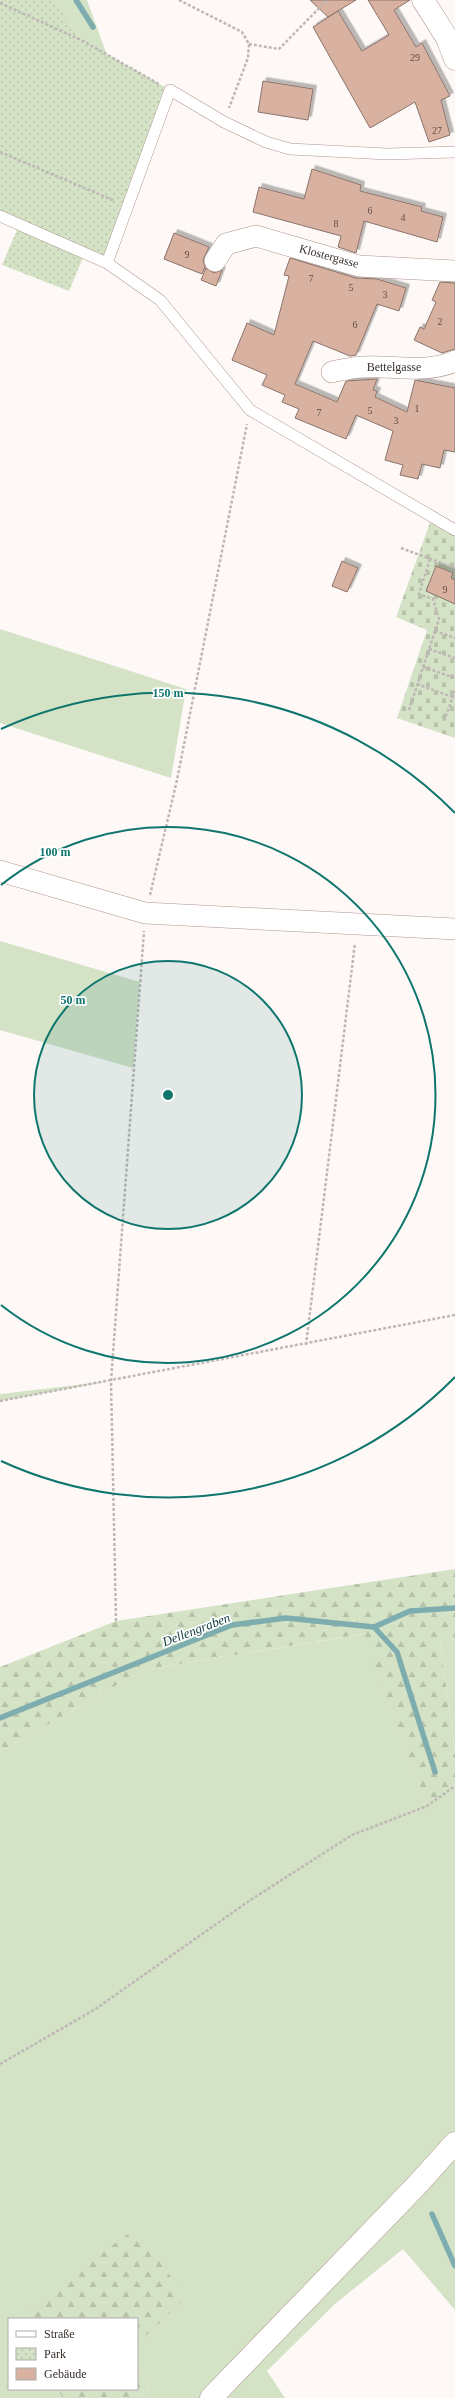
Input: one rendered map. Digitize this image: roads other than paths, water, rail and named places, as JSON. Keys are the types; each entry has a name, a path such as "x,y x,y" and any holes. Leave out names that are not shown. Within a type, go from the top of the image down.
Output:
{"street":[{"path":"423,0 451,37 455,59"},
{"name":"Klostergasse","path":"215,262 226,244 256,236 360,266 455,271"},
{"name":"Bettelgasse","path":"332,372 363,367 414,368 447,364 455,361"},
{"path":"0,871 145,913 455,929"},
{"path":"211,2398 416,2186 455,2143"}],"lane":[{"path":"108,262 170,90 224,122 266,142 290,149 387,154 455,152"},
{"path":"0,216 108,262 160,300 250,410 455,530"}],"waterway":[{"path":"76,0 93,27"},
{"name":"Dellengraben","path":"0,1718 232,1625 286,1618 374,1627 410,1611 455,1608"},
{"path":"374,1627 397,1652 435,1772"},
{"path":"432,2214 455,2266"}]}
